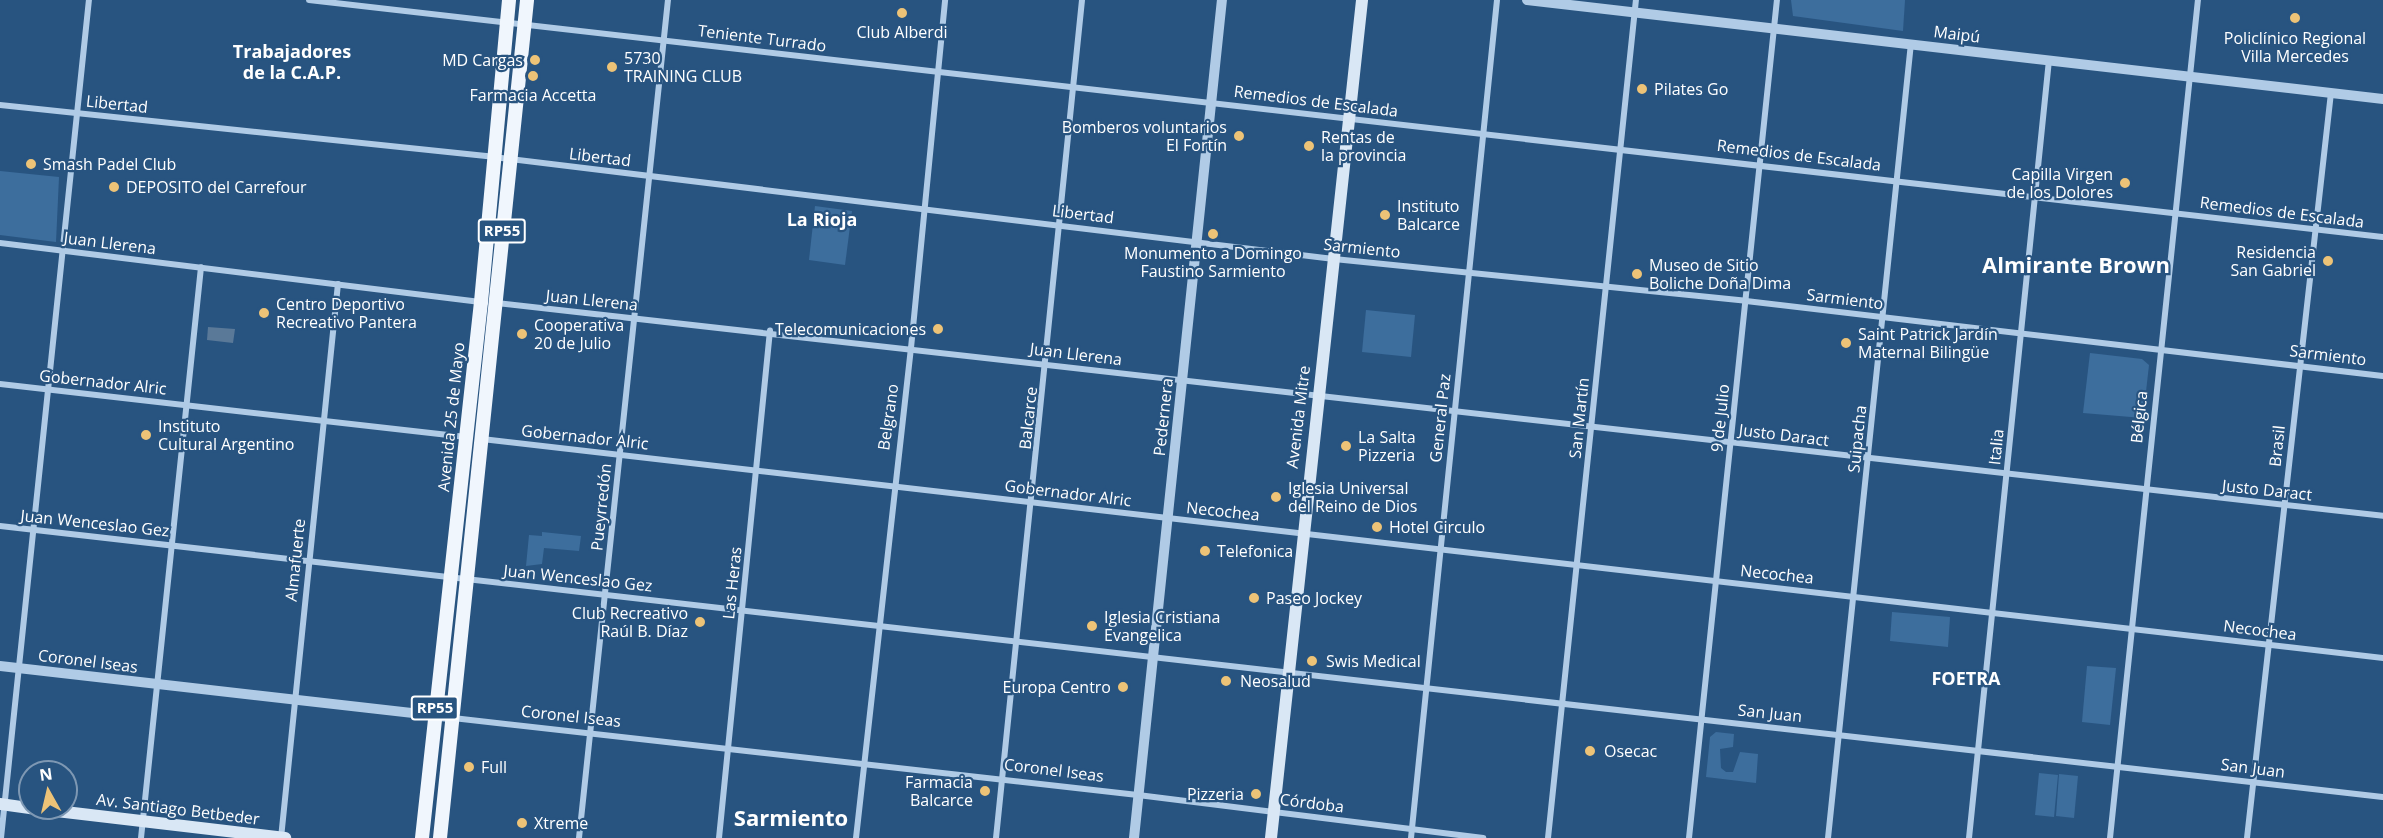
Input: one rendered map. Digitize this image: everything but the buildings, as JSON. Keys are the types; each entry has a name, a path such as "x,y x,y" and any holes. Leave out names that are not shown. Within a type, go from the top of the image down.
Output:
{"main road":[{"name":"Avenida 25 de Mayo","path":"422,838 481,302 509,0"},
{"name":"Avenida 25 de Mayo","path":"441,838 527,0"},
{"name":"Avenida Mitre","path":"1271,838 1302,533 1362,0"},
{"name":"Av. Santiago Betbeder","path":"2,805 18,807"},
{"name":"Av. Santiago Betbeder","path":"78,814 282,838"}],"street":[{"path":"1,838 2,805 64,250 89,0"},
{"name":"Teniente Turrado","path":"309,0 368,3 524,25 1074,89 1212,102"},
{"name":"Pueyrredón","path":"579,838 668,0"},
{"name":"Belgrano","path":"856,838 893,487 911,348 945,0"},
{"name":"Balcarce","path":"996,838 1048,364 1082,0"},
{"name":"Pedernera","path":"1134,838 1222,0"},
{"name":"General Paz","path":"1411,838 1497,0"},
{"name":"Maipú","path":"1527,0 1774,26 2383,99"},
{"name":"San Martín","path":"1548,838 1636,0"},
{"name":"9 de Julio","path":"1689,838 1777,0"},
{"name":"Bélgica","path":"2110,838 2144,491 2198,0"},
{"name":"Suipacha","path":"1828,838 1899,180 1911,43"},
{"name":"Italia","path":"1969,838 2037,197 2049,60"},
{"name":"Brasil","path":"2247,838 2331,93"},
{"name":"Remedios de Escalada","path":"1212,102 1349,119 1620,147 2383,237"},
{"name":"Libertad","path":"0,105 493,157 1197,241"},
{"name":"Sarmiento","path":"1197,241 1334,259 2022,332 2383,376"},
{"name":"Juan Llerena","path":"0,243 481,302 770,332 1182,380"},
{"path":"141,838 201,267"},
{"name":"Almafuerte","path":"282,838 322,420 338,284"},
{"name":"Las Heras","path":"719,838 770,332"},
{"name":"Justo Daract","path":"1182,380 2144,491 2383,516"},
{"name":"Gobernador Alric","path":"0,384 1168,518"},
{"name":"Necochea","path":"1168,518 2383,658"},
{"name":"Juan Wenceslao Gez","path":"0,526 171,544 450,579 743,609 1153,657"},
{"name":"San Juan","path":"1153,657 1702,720 1839,733 2383,797"},
{"name":"Coronel Iseas","path":"0,666 1138,795"},
{"name":"Córdoba","path":"1138,795 1483,838"}],"shaded area":[{"path":"1791,0 1905,0 1903,31 1793,16"},
{"path":"0,171 59,177 56,242 0,235"},
{"path":"815,206 852,211 845,265 809,260"},
{"path":"1366,310 1415,315 1411,357 1362,352"},
{"path":"208,327 235,329 233,343 207,340"},
{"path":"2090,353 2142,359 2149,365 2143,418 2083,413"},
{"path":"542,532 581,536 579,551 544,548 542,564 526,566 529,535 542,536"},
{"path":"1892,612 1950,617 1948,647 1890,641"},
{"path":"2087,666 2116,668 2110,725 2082,722"},
{"path":"1716,732 1734,734 1733,747 1720,749 1721,768 1726,772 1733,772 1740,752 1758,754 1756,783 1706,777 1710,737"},
{"path":"2039,773 2058,775 2054,817 2035,815"},
{"path":"2059,774 2078,776 2074,818 2056,816"}],"place":[{"name":"Club Alberdi","path":"902,13"},
{"name":"Policlínico Regional Villa Mercedes","path":"2295,18"},
{"name":"MD Cargas","path":"535,60"},
{"name":"5730 TRAINING CLUB","path":"612,67"},
{"name":"Farmacia Accetta","path":"533,76"},
{"name":"Pilates Go","path":"1642,89"},
{"name":"Bomberos voluntarios El Fortín","path":"1239,136"},
{"name":"Rentas de la provincia","path":"1309,146"},
{"name":"Smash Padel Club","path":"31,164"},
{"name":"Capilla Virgen de los Dolores","path":"2125,183"},
{"name":"DEPOSITO del Carrefour","path":"114,187"},
{"name":"Instituto Balcarce","path":"1385,215"},
{"name":"Monumento a Domingo Faustino Sarmiento","path":"1213,234"},
{"name":"Residencia San Gabriel","path":"2328,261"},
{"name":"Museo de Sitio Boliche Doña Dima","path":"1637,274"},
{"name":"Centro Deportivo Recreativo Pantera","path":"264,313"},
{"name":"Telecomunicaciones","path":"938,329"},
{"name":"Cooperativa 20 de Julio","path":"522,334"},
{"name":"Saint Patrick Jardín Maternal Bilingüe","path":"1846,343"},
{"name":"Instituto Cultural Argentino","path":"146,435"},
{"name":"La Salta Pizzeria","path":"1346,446"},
{"name":"Iglesia Universal del Reino de Dios","path":"1276,497"},
{"name":"Hotel Circulo","path":"1377,527"},
{"name":"Telefonica","path":"1205,551"},
{"name":"Paseo Jockey","path":"1254,598"},
{"name":"Club Recreativo Raúl B. Díaz","path":"700,622"},
{"name":"Iglesia Cristiana Evangelica","path":"1092,626"},
{"name":"Swis Medical","path":"1312,661"},
{"name":"Neosalud","path":"1226,681"},
{"name":"Europa Centro","path":"1123,687"},
{"name":"Osecac","path":"1590,751"},
{"name":"Full","path":"469,767"},
{"name":"Farmacia Balcarce","path":"985,791"},
{"name":"Pizzeria","path":"1256,794"},
{"name":"Xtreme","path":"522,823"}],"district":[{"name":"Trabajadores de la C.A.P.","path":"292,62"},
{"name":"La Rioja","path":"822,219"},
{"name":"Almirante Brown","path":"2076,265"},
{"name":"FOETRA","path":"1966,678"},
{"name":"Sarmiento","path":"791,818"}]}
